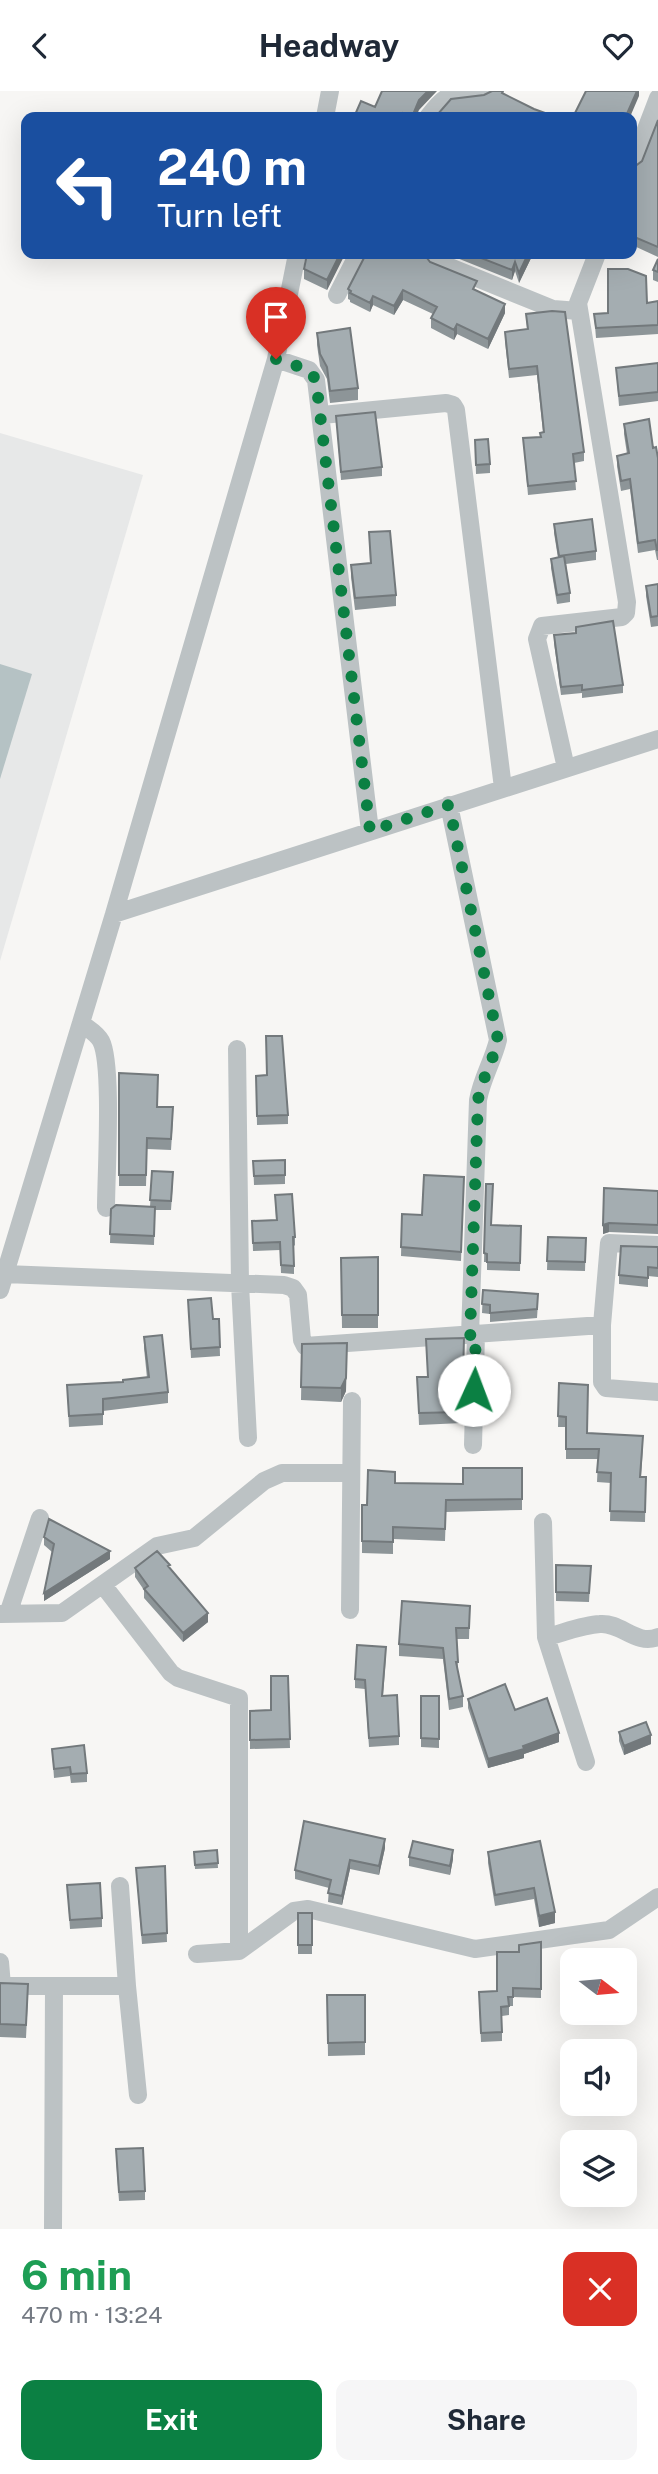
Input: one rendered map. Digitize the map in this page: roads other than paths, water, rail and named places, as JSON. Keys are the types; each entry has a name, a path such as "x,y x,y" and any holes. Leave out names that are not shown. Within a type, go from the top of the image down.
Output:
{"street":[{"path":"325,112 330,91"},
{"path":"430,112 439,95 449,91 472,95 486,91"},
{"path":"637,153 658,99"},
{"path":"296,259 276,359 114,914 2,1282 293,1287 298,1295 302,1341 305,1346 602,1325"},
{"path":"337,295 355,259"},
{"path":"566,768 537,639 539,630 541,626 622,617 626,613 627,602 578,303 595,259"},
{"path":"435,261 553,309 579,311"},
{"path":"276,359 309,370 316,380 370,831"},
{"path":"322,415 446,403 453,405 456,410 503,788"},
{"path":"114,914 658,739"},
{"path":"449,805 498,1040 496,1052 481,1081 478,1100 473,1445"},
{"path":"80,1023 99,1037 105,1049 106,1208"},
{"path":"237,1049 240,1284 248,1438"},
{"path":"658,1245 609,1243 602,1325 603,1386 658,1392"},
{"path":"350,1610 352,1401"},
{"path":"40,1518 4,1614 62,1613 157,1546 194,1538 264,1481 282,1473 351,1473"},
{"path":"544,1522 546,1637 586,1762"},
{"path":"103,1585 171,1673 178,1678 239,1698 239,1951"},
{"path":"546,1637 603,1623 640,1638 650,1640 658,1637"},
{"path":"120,1887 138,2095"},
{"path":"197,1954 239,1951 294,1911 308,1909 475,1949 609,1930 658,1897"},
{"path":"0,1962 1,1986 127,1986"},
{"path":"53,2229 54,1986"}]}
